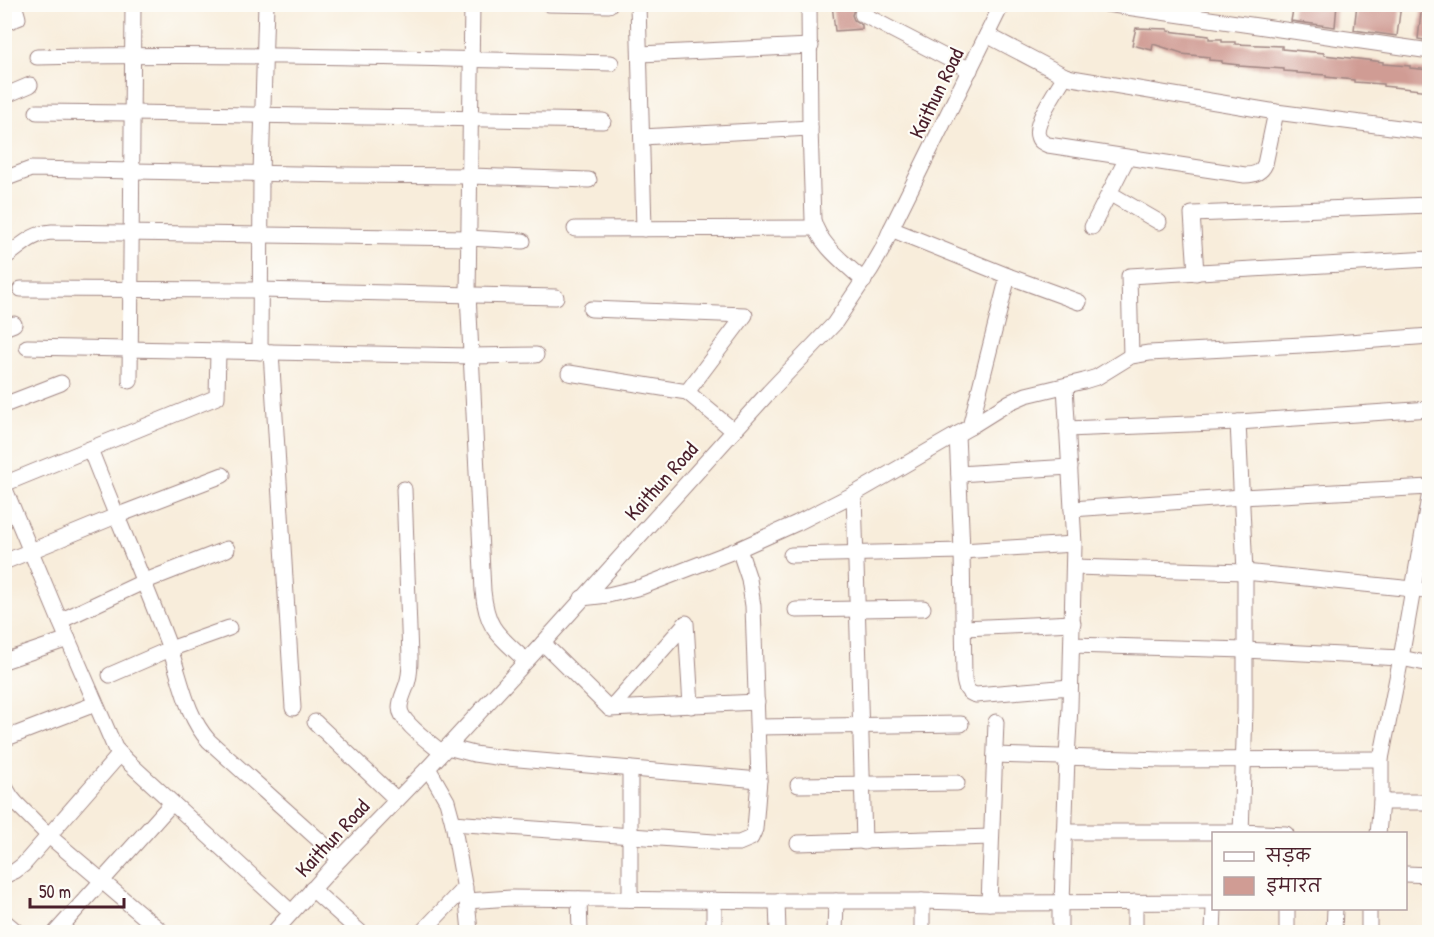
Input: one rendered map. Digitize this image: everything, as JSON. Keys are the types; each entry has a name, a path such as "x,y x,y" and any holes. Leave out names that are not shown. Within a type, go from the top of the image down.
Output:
{"street":[{"path":"4,23 18,18 14,4"},
{"path":"130,381 133,4"},
{"path":"266,4 260,290 293,708"},
{"path":"472,4 468,294 485,608 495,632 526,661"},
{"path":"549,4 609,5"},
{"path":"638,4 644,229"},
{"path":"809,4 812,212 815,228 827,245 864,281"},
{"name":"Kaithun Road","path":"274,933 339,859 428,768 834,324 882,250 1002,4"},
{"path":"1106,4 1430,51"},
{"path":"862,14 970,70"},
{"path":"987,35 1065,76 1276,112 1430,132"},
{"path":"640,54 811,46"},
{"path":"37,57 264,55 611,63"},
{"path":"1065,76 1037,128 1038,138 1048,145 1245,175 1255,174 1263,169 1265,164 1276,112"},
{"path":"4,96 30,85"},
{"path":"37,112 603,122"},
{"path":"642,137 810,128"},
{"path":"1092,226 1127,158"},
{"path":"4,179 30,169 589,180"},
{"path":"1109,194 1159,222"},
{"path":"1196,273 1192,214 1430,205"},
{"path":"575,229 815,228"},
{"path":"891,229 1078,302"},
{"path":"4,258 24,242 45,233 469,238 524,241"},
{"path":"1131,356 1129,276 1430,259"},
{"path":"1008,276 964,431 959,474 964,678 966,687 976,695 1070,687"},
{"path":"21,289 260,290 556,297"},
{"path":"591,309 746,315 687,392"},
{"path":"582,598 635,589 739,549 798,523 854,494 1010,402 1026,395 1097,377 1131,356 1430,336"},
{"path":"27,347 536,356"},
{"path":"218,351 217,397 4,485 95,704 120,754 291,912"},
{"path":"569,374 687,392 734,431"},
{"path":"4,405 61,383"},
{"path":"1060,933 1074,567 1065,386"},
{"path":"1067,429 1238,422 1430,409"},
{"path":"1238,422 1245,572 1244,759 1241,832"},
{"path":"90,449 170,649 194,720 203,734 339,859"},
{"path":"959,474 1070,467"},
{"path":"4,562 223,475"},
{"path":"404,489 410,657 408,681 400,710 407,723 444,750 496,757 759,780"},
{"path":"1072,509 1242,497 1430,489 1381,759 1378,832"},
{"path":"854,494 864,842"},
{"path":"791,555 962,551 1074,544"},
{"path":"60,621 142,582 227,549"},
{"path":"453,823 728,843 740,843 747,840 755,829 759,780 758,727 753,606 749,579 739,549"},
{"path":"1074,567 1245,572 1430,592"},
{"path":"796,609 923,608"},
{"path":"610,709 686,623 692,706"},
{"path":"964,628 1073,623"},
{"path":"110,675 229,627"},
{"path":"4,661 68,639"},
{"path":"543,643 610,709 757,702"},
{"path":"1072,645 1401,657 1430,664"},
{"path":"4,739 95,704"},
{"path":"315,722 397,800"},
{"path":"989,903 996,722"},
{"path":"758,727 960,724"},
{"path":"4,876 23,865 120,754"},
{"path":"995,754 1163,760 1381,759"},
{"path":"428,768 447,801 453,823 466,894 470,933"},
{"path":"630,769 630,899"},
{"path":"798,785 957,783"},
{"path":"4,785 11,797 50,836 162,933"},
{"path":"1381,802 1430,802"},
{"path":"56,933 172,803"},
{"path":"1064,832 1212,833"},
{"path":"798,843 992,837"},
{"path":"1407,874 1430,875"},
{"path":"312,889 360,933"},
{"path":"422,933 466,894 511,898 579,899 989,903 1212,902"},
{"path":"579,899 580,933"},
{"path":"714,900 714,933"},
{"path":"777,901 778,933"},
{"path":"835,933 836,901"},
{"path":"922,901 922,933"},
{"path":"1135,902 1135,933"},
{"path":"1213,933 1214,910"},
{"path":"1287,910 1287,933"},
{"path":"1334,933 1335,910"},
{"path":"1369,910 1369,933"},
{"path":"4,921 17,933"}],"building":[{"path":"832,4 860,4 854,9 852,15 854,20 862,25 862,29 835,31"},
{"path":"1294,4 1337,4 1335,27 1291,21"},
{"path":"1357,4 1401,4 1397,36 1354,30"},
{"path":"1422,4 1430,4 1430,41 1418,39"},
{"path":"1136,28 1168,29 1168,31 1209,36 1209,39 1222,39 1222,42 1282,46 1282,49 1324,53 1324,55 1430,70 1430,91 1354,82 1354,80 1326,77 1326,75 1284,71 1284,69 1239,66 1209,60 1209,57 1182,54 1153,44 1152,50 1132,45"}]}
